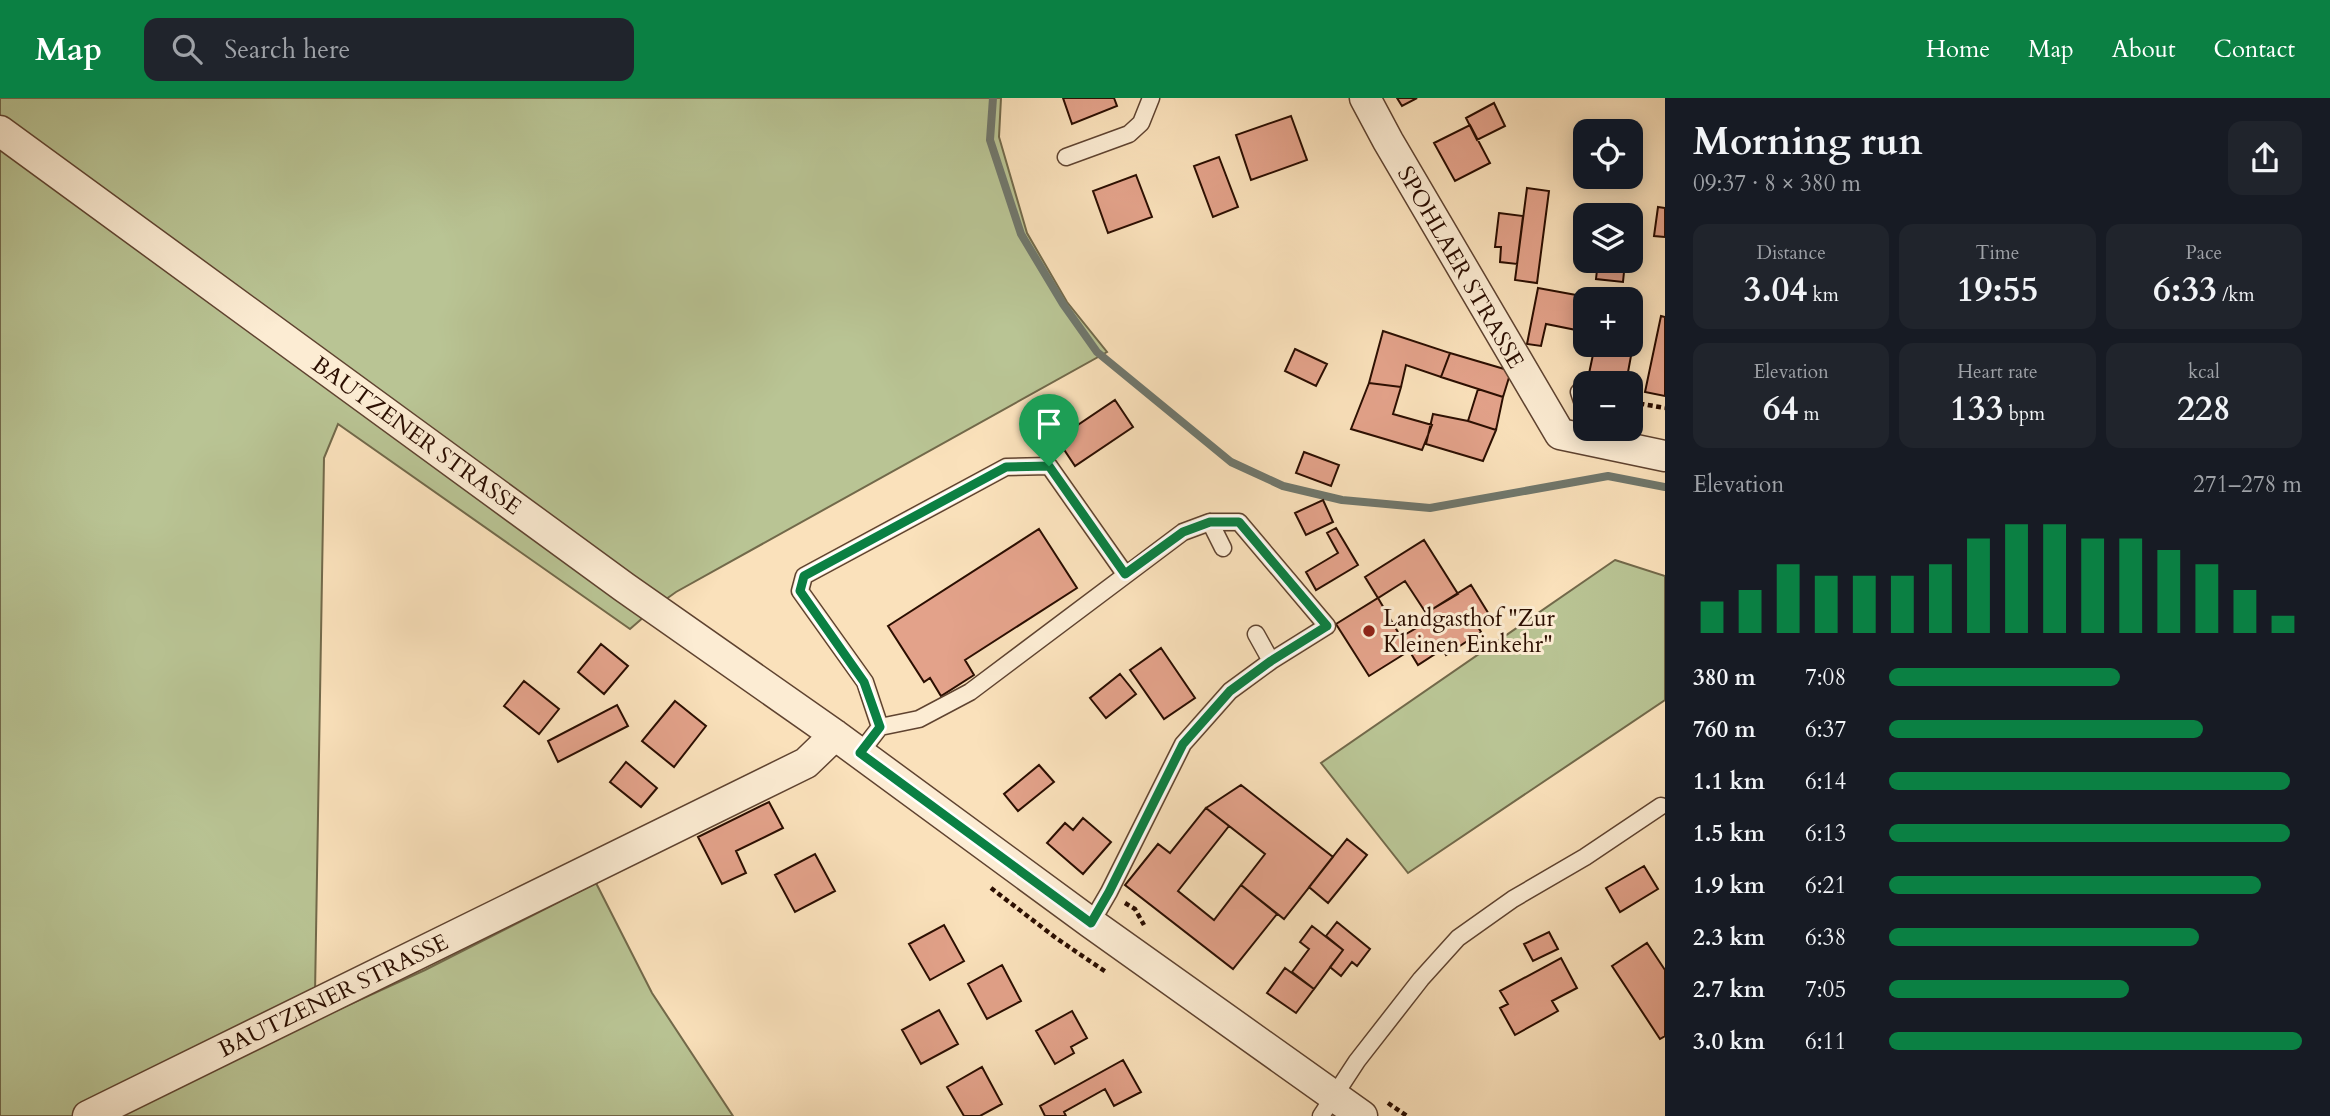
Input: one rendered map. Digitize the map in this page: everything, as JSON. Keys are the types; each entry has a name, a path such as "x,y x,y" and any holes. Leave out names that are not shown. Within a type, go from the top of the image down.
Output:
{"street":[{"name":"SPOHLAER STRASSE","path":"1365,98 1560,434 1573,434"},
{"name":"BAUTZENER STRASSE","path":"0,131 624,587 860,753 1091,923 1327,1106 1362,1116"},
{"path":"1613,441 1665,456"},
{"name":"BAUTZENER STRASSE","path":"88,1116 806,763 835,735"}],"lane":[{"path":"1066,157 1129,134 1140,122 1151,98"},
{"path":"880,727 864,682 800,591 804,576 1006,467 1049,466 1125,574"},
{"path":"1210,522 1223,548"},
{"path":"860,753 880,727 919,719 970,692 1183,532 1210,522 1239,522 1327,626 1230,691 1183,744 1091,923"},
{"path":"1256,634 1271,661"},
{"path":"1327,1106 1357,1061 1420,979 1458,938 1513,899 1585,857 1661,806"}],"path":[{"path":"1643,404 1665,408"}],"green space":[{"path":"0,98 1001,98 999,137 1027,233 1067,302 1107,352 676,592 655,607 0,129"},
{"path":"0,132 653,609 630,629 338,424 324,458 315,994 73,1116 0,1116"},
{"path":"1615,560 1665,576 1665,700 1408,873 1321,763"},
{"path":"596,883 652,993 733,1116 106,1116 425,970"}],"building":[{"path":"1063,98 1114,98 1117,106 1072,124"},
{"path":"1397,98 1417,98 1402,106"},
{"path":"1494,103 1505,126 1477,140 1466,118"},
{"path":"1291,116 1307,160 1251,180 1236,135"},
{"path":"1470,125 1490,163 1455,181 1434,143"},
{"path":"1219,157 1238,207 1213,217 1194,166"},
{"path":"1136,175 1152,217 1108,233 1093,191"},
{"path":"1527,188 1549,191 1537,283 1515,280"},
{"path":"1658,207 1665,208 1665,237 1654,236"},
{"path":"1499,213 1523,216 1517,264 1500,262 1501,247 1495,247"},
{"path":"1597,273 1624,273 1623,282 1596,279"},
{"path":"1538,288 1573,294 1573,329 1546,324 1541,346 1527,344"},
{"path":"1661,316 1665,317 1665,396 1645,392"},
{"path":"1383,331 1450,353 1441,377 1406,365 1401,387 1369,383"},
{"path":"1295,349 1327,364 1316,386 1285,371"},
{"path":"1450,353 1511,371 1503,397 1441,377"},
{"path":"1592,357 1631,357 1628,371 1590,371"},
{"path":"1369,383 1401,387 1393,414 1432,425 1422,450 1351,429"},
{"path":"1478,389 1503,397 1496,430 1468,421"},
{"path":"1115,400 1133,427 1075,466 1057,439"},
{"path":"1433,414 1496,430 1483,461 1426,444"},
{"path":"1304,452 1339,465 1331,486 1296,473"},
{"path":"1323,500 1333,522 1306,535 1295,513"},
{"path":"1336,528 1358,565 1316,590 1306,572 1338,553 1327,533"},
{"path":"1039,529 1077,588 965,660 974,675 941,696 930,678 924,682 888,626"},
{"path":"1424,540 1458,594 1426,613 1405,581 1378,598 1365,577"},
{"path":"1471,585 1490,616 1477,625 1481,632 1446,655 1443,649 1418,665 1401,637 1423,624 1420,617"},
{"name":"Landgasthof \"Zur Kleinen Einkehr\"","path":"1378,598 1409,651 1369,676 1336,624"},
{"path":"601,644 628,666 604,694 578,672"},
{"path":"1161,648 1195,698 1164,719 1130,670"},
{"path":"1120,674 1136,694 1106,718 1090,698"},
{"path":"524,681 559,709 539,734 504,706"},
{"path":"675,701 706,726 674,767 642,741"},
{"path":"617,705 628,726 558,762 548,741"},
{"path":"626,762 657,788 641,807 610,782"},
{"path":"1039,765 1054,782 1018,811 1004,794"},
{"path":"1241,785 1333,857 1284,919 1241,885 1265,854 1206,808"},
{"path":"769,802 783,828 736,851 746,873 722,884 698,837"},
{"path":"1206,808 1229,826 1178,891 1214,920 1241,885 1277,914 1233,969 1125,885 1158,844 1170,853"},
{"path":"1083,818 1111,842 1083,874 1047,843 1065,823 1073,830"},
{"path":"1347,839 1367,855 1328,903 1309,887"},
{"path":"815,854 835,891 795,912 775,875"},
{"path":"1644,866 1658,889 1620,912 1606,888"},
{"path":"1337,922 1370,949 1357,966 1352,962 1341,976 1330,967 1343,950 1326,936"},
{"path":"944,925 964,961 930,980 909,944"},
{"path":"1312,926 1343,950 1314,989 1292,972 1309,949 1300,942"},
{"path":"1549,932 1558,949 1533,961 1524,944"},
{"path":"1647,943 1665,970 1665,1036 1660,1039 1612,966"},
{"path":"1561,958 1577,988 1552,1001 1558,1011 1515,1035 1500,1008 1508,1004 1500,991"},
{"path":"1002,965 1021,1001 987,1019 968,984"},
{"path":"1285,968 1314,989 1296,1013 1267,993"},
{"path":"939,1010 958,1044 921,1064 902,1030"},
{"path":"1072,1011 1087,1038 1071,1047 1074,1053 1055,1064 1036,1031"},
{"path":"1123,1060 1141,1092 1114,1106 1105,1089 1064,1112 1066,1116 1045,1116 1040,1106"},
{"path":"982,1067 1002,1104 980,1116 964,1116 947,1087"}],"waterway":[{"path":"993,98 990,140 1021,234 1063,304 1097,352 1231,462 1283,486 1342,500 1430,508 1608,476 1665,487"}],"place":[{"name":"Landgasthof \"Zur Kleinen Einkehr\"","path":"1369,631"}],"route":[{"path":"1049,466 1125,574 1183,532 1210,522 1239,522 1327,626 1230,691 1183,744 1091,923 860,753 880,727 864,682 800,591 804,576 1006,467 1049,466"}]}
